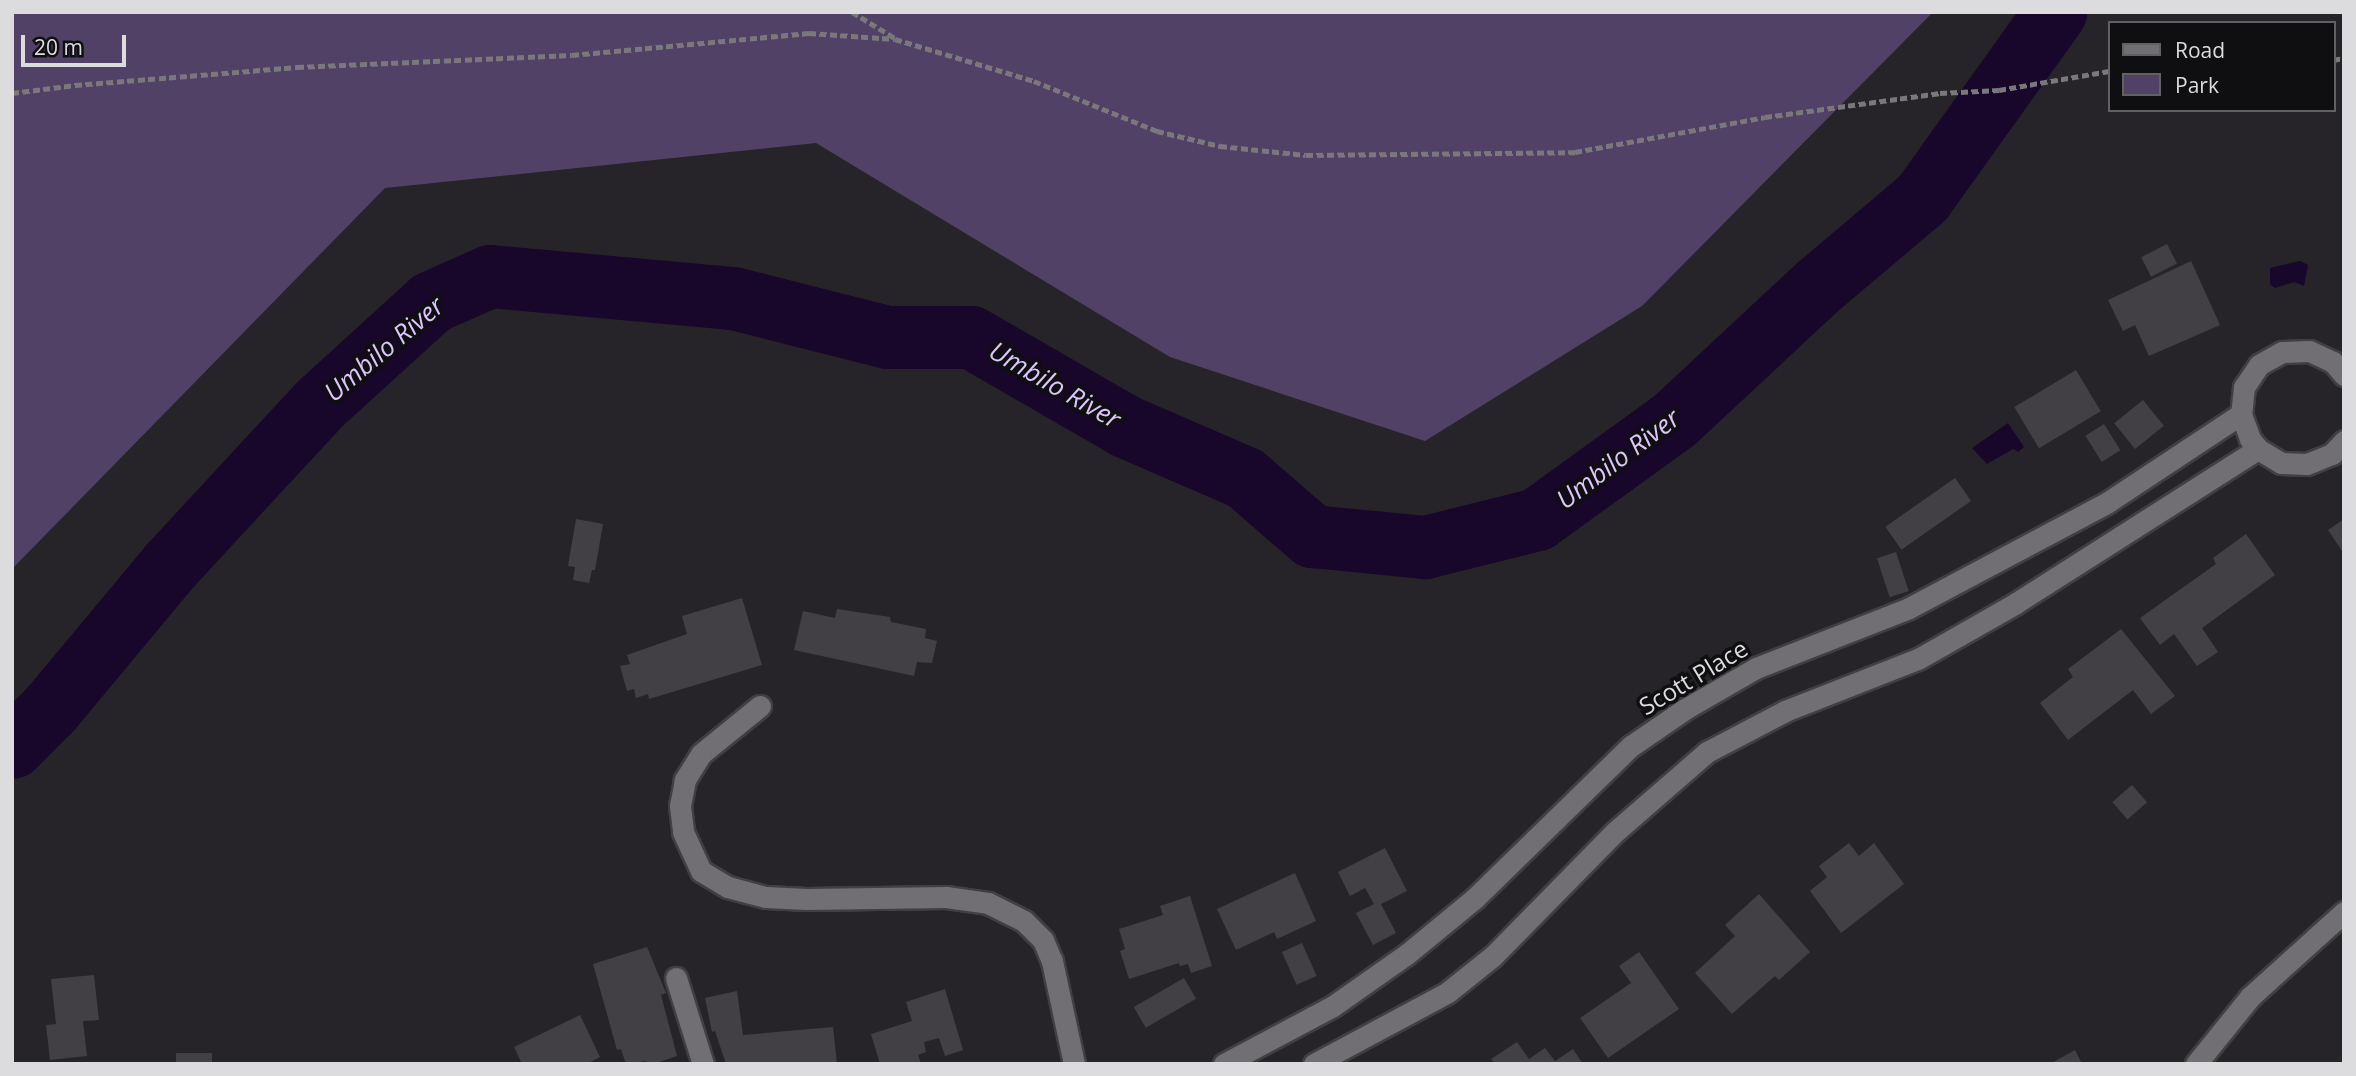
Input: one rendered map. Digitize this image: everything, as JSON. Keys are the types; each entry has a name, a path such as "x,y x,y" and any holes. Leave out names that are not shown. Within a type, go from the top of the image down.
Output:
{"street":[{"path":"2344,375 2333,362 2309,351 2283,352 2259,365 2244,387 2241,414 2244,427 2258,449 2281,463 2307,464 2332,454 2344,441"},
{"name":"Scott Place","path":"1224,1064 1333,1006 1407,954 1475,898 1631,746 1685,709 1756,668 1909,608 2108,502 2241,414"},
{"path":"1314,1064 1448,992 1493,956 1616,831 1707,752 1784,711 1918,659 2016,603 2258,449"},
{"path":"2108,502 2122,534"},
{"path":"760,706 701,754 685,780 680,806 683,832 701,871 728,887 766,897 806,900 946,897 988,904 1024,920 1044,940 1052,961 1074,1064"},
{"path":"2196,1064 2250,997 2344,912"},
{"path":"676,978 703,1064"}],"path":[{"path":"852,12 895,39"},
{"path":"12,93 75,85 297,67 572,55 809,33 895,39 1034,81 1157,131 1220,146 1306,155 1575,152 1765,117 1940,93 1999,90 2108,72"}],"green space":[{"path":"12,12 1933,12 1642,306 1425,441 1170,357 816,143 385,188 12,569"}],"shaded area":[{"path":"2300,261 2308,265 2304,286 2294,282 2275,288 2270,284 2270,268"},
{"path":"2008,423 2024,447 2018,452 2013,449 1987,464 1972,448"}],"building":[{"path":"2167,244 2177,264 2151,277 2141,257"},
{"path":"2191,261 2220,325 2149,356 2135,325 2123,331 2108,300"},
{"path":"2076,370 2101,411 2039,448 2014,407"},
{"path":"2143,400 2164,426 2135,449 2114,423"},
{"path":"2104,424 2120,450 2102,462 2085,436"},
{"path":"1955,478 1971,501 1901,550 1885,527"},
{"path":"576,519 603,524 595,570 592,570 589,583 573,580 575,567 568,566"},
{"path":"2344,519 2344,554 2328,530"},
{"path":"2246,534 2275,575 2202,628 2218,652 2197,666 2174,634 2160,645 2140,618 2216,564 2213,558"},
{"path":"1896,552 1909,591 1890,597 1877,558"},
{"path":"742,598 762,665 649,699 648,694 636,698 634,689 627,691 620,666 630,664 627,655 687,634 682,616"},
{"path":"837,609 890,617 891,622 926,629 925,638 937,641 932,663 917,662 914,676 794,650 803,611 835,618"},
{"path":"2121,629 2175,696 2151,714 2133,690 2068,740 2040,703 2073,677 2068,669"},
{"path":"2132,785 2147,802 2127,819 2112,802"},
{"path":"1849,843 1859,856 1874,843 1904,884 1841,933 1810,891 1827,877 1819,866"},
{"path":"1385,848 1407,891 1381,904 1396,933 1373,945 1356,913 1374,904 1365,888 1350,896 1338,872"},
{"path":"1295,873 1316,921 1277,939 1274,932 1236,950 1217,909"},
{"path":"1759,894 1810,952 1779,980 1775,976 1732,1014 1695,973 1735,936 1725,925"},
{"path":"1190,896 1212,966 1191,973 1188,964 1180,966 1179,963 1129,979 1120,951 1125,949 1119,929 1163,915 1160,906"},
{"path":"1302,943 1317,976 1297,985 1282,952"},
{"path":"647,947 666,993 661,995 677,1056 653,1064 645,1061 626,1064 621,1049 617,1050 593,964"},
{"path":"1639,952 1679,1009 1608,1058 1580,1018 1631,983 1619,966"},
{"path":"94,975 99,1020 83,1021 87,1056 50,1060 46,1025 56,1024 51,979"},
{"path":"1184,978 1196,999 1146,1028 1134,1007"},
{"path":"945,989 963,1050 945,1056 939,1038 924,1042 926,1052 918,1055 921,1064 880,1064 871,1034 912,1021 906,1002"},
{"path":"737,991 743,1035 833,1027 837,1064 726,1064 715,1031 712,1032 705,998"},
{"path":"580,1015 600,1057 587,1064 522,1064 514,1047"},
{"path":"1517,1042 1529,1059 1545,1048 1555,1061 1573,1049 1583,1064 1495,1064 1491,1059"},
{"path":"2075,1050 2082,1064 2050,1064"},
{"path":"176,1053 212,1053 212,1064 176,1064"}],"waterway":[{"name":"Umbilo River","path":"12,747 50,709 170,565 319,404 431,302 490,276 733,298 887,337 971,337 1125,426 1245,478 1312,536 1425,547 1537,519 1674,420 1819,285 1922,198 2055,12"}]}
